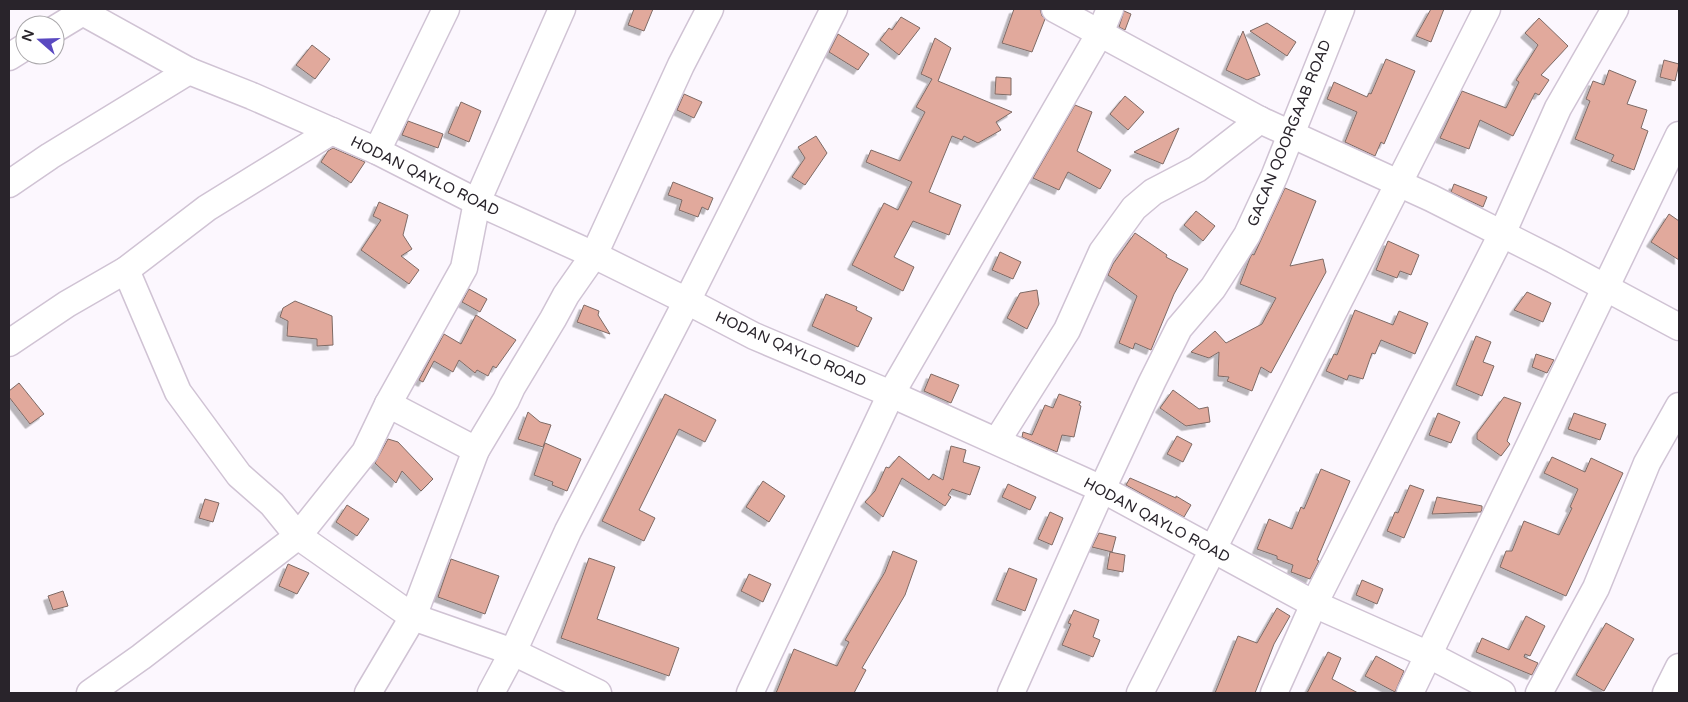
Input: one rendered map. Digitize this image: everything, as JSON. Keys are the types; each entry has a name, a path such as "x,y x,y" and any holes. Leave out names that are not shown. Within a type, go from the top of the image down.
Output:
{"street":[{"path":"377,151 446,9"},
{"path":"90,693 141,657 298,536 364,452 388,404 464,268 477,202 562,9"},
{"path":"368,693 413,617 476,450 566,295 594,255 681,65 710,9"},
{"path":"491,693 513,652 568,531 688,301 834,9"},
{"path":"1055,9 1260,120 1431,198 1679,327"},
{"path":"750,693 891,394 1100,33 1110,9"},
{"name":"GACAN QOORGAAB ROAD","path":"1011,693 1102,489 1179,328 1213,288 1246,235 1291,134 1326,42 1341,9"},
{"path":"1140,693 1488,9"},
{"path":"1274,693 1314,604 1502,234 1558,108 1616,9"},
{"path":"65,21 80,10"},
{"name":"HODAN QAYLO ROAD","path":"80,10 189,71 377,151 477,202 594,255 688,301 754,336 891,394 1102,489 1314,604 1429,655 1502,693"},
{"path":"9,184 50,156 189,71"},
{"path":"997,441 1067,330 1102,252 1134,208 1153,192 1197,169 1260,120"},
{"path":"9,343 67,304 126,270 207,208 332,131"},
{"path":"1410,693 1679,135"},
{"path":"126,270 178,392 239,475 272,504 298,536 413,617 513,652 598,693"},
{"path":"388,404 476,450"},
{"path":"1540,693 1596,588 1647,463 1679,406"},
{"path":"1666,693 1679,667"}],"building":[{"path":"634,9 653,9 644,31 628,25"},
{"path":"1014,9 1040,9 1045,19 1032,52 1002,43"},
{"path":"1431,9 1444,9 1431,42 1416,36"},
{"path":"1124,11 1131,14 1125,30 1119,27"},
{"path":"901,17 920,28 899,55 880,40 889,28 892,30"},
{"path":"1539,18 1568,46 1541,75 1549,80 1539,95 1535,93 1513,136 1480,120 1469,149 1440,138 1462,91 1506,108 1519,82 1516,80 1538,45 1525,33"},
{"path":"1267,23 1296,42 1287,56 1250,31"},
{"path":"1243,31 1260,75 1247,80 1226,70"},
{"path":"838,34 869,54 858,70 829,52"},
{"path":"935,38 951,48 938,81 1012,112 996,122 1001,130 978,143 964,136 962,140 952,136 929,192 961,205 949,235 913,221 894,257 914,267 903,291 852,265 884,203 898,210 912,182 866,162 871,150 900,161 925,112 916,107 932,79 921,74"},
{"path":"312,45 330,59 315,79 296,65"},
{"path":"1386,59 1415,71 1384,144 1381,142 1375,156 1345,142 1357,112 1327,99 1334,82 1367,97 1369,93 1371,94"},
{"path":"1664,60 1679,64 1675,81 1660,77"},
{"path":"1609,70 1636,81 1627,104 1647,110 1641,128 1648,131 1634,170 1611,161 1614,155 1575,139 1590,101 1586,99 1593,81 1604,85"},
{"path":"996,77 1011,78 1011,95 995,94"},
{"path":"684,94 702,102 694,118 677,110"},
{"path":"1125,96 1144,112 1128,130 1110,114"},
{"path":"461,102 481,111 469,142 448,133"},
{"path":"1075,105 1092,112 1077,151 1111,170 1100,189 1068,172 1059,190 1033,178"},
{"path":"408,121 443,134 438,148 402,135"},
{"path":"1179,128 1163,164 1134,152"},
{"path":"816,136 827,153 805,185 792,177 805,158 798,147"},
{"path":"333,148 365,162 351,183 321,162 328,151"},
{"path":"673,182 713,198 708,210 702,207 698,217 679,210 682,200 668,195"},
{"path":"1454,184 1487,197 1483,207 1451,192"},
{"path":"1285,188 1316,201 1290,266 1323,259 1326,272 1271,373 1261,367 1252,391 1227,381 1229,377 1218,376 1219,352 1209,358 1191,352 1215,331 1226,343 1262,324 1276,298 1240,284 1250,258 1252,254 1254,255"},
{"path":"379,202 408,215 403,235 412,249 401,256 419,270 409,284 361,250 381,220 373,216"},
{"path":"1196,211 1215,226 1203,241 1184,225"},
{"path":"1669,214 1679,221 1679,260 1651,242"},
{"path":"1135,233 1167,255 1166,257 1188,269 1174,294 1151,350 1135,343 1133,349 1119,343 1137,296 1108,275 1113,264"},
{"path":"1388,241 1419,255 1411,275 1400,271 1397,278 1376,270"},
{"path":"1000,252 1021,262 1013,279 992,270"},
{"path":"469,289 487,299 480,312 462,302"},
{"path":"1037,290 1039,304 1027,329 1007,318 1020,293"},
{"path":"1527,292 1551,303 1543,322 1514,310"},
{"path":"826,294 857,307 856,310 872,318 858,347 812,326"},
{"path":"295,301 332,316 333,345 317,346 317,339 287,336 288,321 280,317 283,308"},
{"path":"584,305 599,311 598,315 610,334 577,322"},
{"path":"1355,310 1393,325 1399,311 1428,323 1415,354 1381,340 1375,354 1372,353 1363,379 1349,375 1347,380 1326,371 1334,354 1337,355"},
{"path":"476,315 516,340 496,368 493,366 488,376 477,370 475,373 459,360 453,372 434,361 423,382 419,380 444,334 461,344"},
{"path":"1476,336 1491,342 1483,362 1494,366 1482,396 1456,385"},
{"path":"1536,354 1554,360 1547,373 1532,367"},
{"path":"931,374 959,385 951,403 924,391"},
{"path":"19,383 44,414 30,424 9,397 9,391"},
{"path":"1173,390 1199,409 1208,407 1210,422 1186,426 1160,408"},
{"path":"665,394 716,420 705,442 679,429 639,510 655,518 644,541 602,521"},
{"path":"1059,394 1081,402 1079,405 1081,406 1074,437 1062,435 1057,452 1022,437 1023,432 1032,435 1045,405 1053,408"},
{"path":"1504,397 1521,403 1507,441 1510,444 1501,456 1477,439 1477,433"},
{"path":"528,412 540,422 551,425 543,447 518,439"},
{"path":"1438,413 1460,422 1451,443 1429,435"},
{"path":"1574,413 1606,424 1600,440 1568,429"},
{"path":"1177,436 1192,444 1183,462 1167,454"},
{"path":"388,439 398,442 433,479 421,491 402,471 396,483 375,463"},
{"path":"545,443 581,459 567,491 552,485 553,482 534,475"},
{"path":"951,446 966,450 963,462 980,467 970,495 952,489 948,495 951,497 945,506 902,478 883,517 865,502 875,491 886,467 889,468 899,456 929,480 933,474 943,480"},
{"path":"1552,457 1585,472 1591,458 1623,473 1566,596 1500,567 1506,551 1512,551 1524,521 1559,535 1572,508 1570,507 1578,489 1544,473"},
{"path":"1321,469 1350,481 1317,560 1319,561 1310,579 1291,572 1293,565 1277,559 1277,556 1257,549 1269,519 1292,529 1301,507 1304,509"},
{"path":"1130,478 1176,498 1176,496 1191,505 1184,517 1126,485"},
{"path":"763,481 785,496 769,522 746,507"},
{"path":"1008,484 1036,497 1030,510 1002,497"},
{"path":"1410,485 1424,490 1404,538 1387,531 1395,512 1398,513"},
{"path":"1437,497 1482,506 1482,509 1481,512 1432,514"},
{"path":"205,499 219,503 213,522 199,518"},
{"path":"347,505 369,519 357,536 336,522"},
{"path":"1050,512 1063,518 1052,545 1038,539"},
{"path":"1099,533 1116,537 1112,552 1092,547"},
{"path":"893,551 917,561 905,595 862,668 866,670 854,693 776,693 794,649 837,666 849,642 845,640 885,572"},
{"path":"1110,552 1125,555 1123,572 1107,569"},
{"path":"589,558 615,567 597,619 679,648 669,676 561,638"},
{"path":"451,559 499,576 485,614 438,597"},
{"path":"288,564 309,573 297,594 279,586"},
{"path":"1009,568 1037,579 1025,611 996,600"},
{"path":"749,574 771,584 763,602 741,591"},
{"path":"1362,580 1383,589 1377,604 1356,595"},
{"path":"63,591 68,606 53,610 48,596"},
{"path":"1277,608 1290,616 1274,644 1255,693 1215,693 1238,636 1257,643"},
{"path":"1074,610 1099,620 1093,637 1100,640 1093,657 1062,645 1071,624 1068,623"},
{"path":"1526,616 1545,626 1530,656 1525,654 1524,657 1538,663 1532,675 1476,652 1482,638 1509,650"},
{"path":"1606,623 1634,639 1604,691 1576,675"},
{"path":"1328,652 1341,658 1332,679 1358,693 1307,693"},
{"path":"1376,656 1404,671 1395,692 1365,676"}]}
